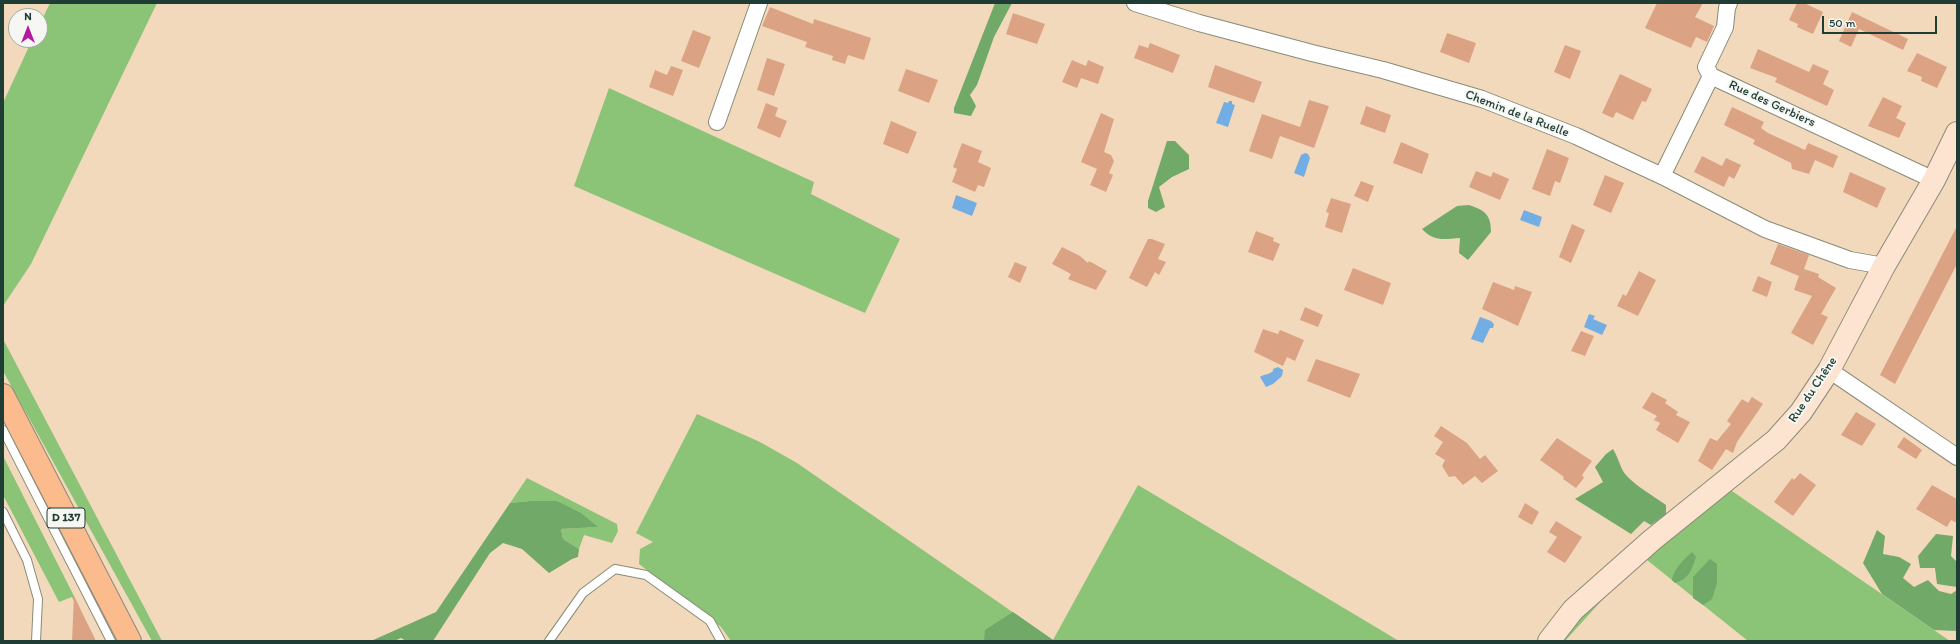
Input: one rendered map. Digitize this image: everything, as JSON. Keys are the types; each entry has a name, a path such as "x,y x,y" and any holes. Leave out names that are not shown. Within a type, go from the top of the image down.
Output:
{"main road":[{"name":"D 137","path":"3,395 130,641"}],"street":[{"path":"717,122 759,3"},
{"name":"Chemin de la Ruelle","path":"1135,3 1199,23 1383,70 1482,99 1576,136 1662,176 1765,229 1850,260 1884,266"},
{"path":"1662,176 1711,76 1706,67 1725,27 1729,3"},
{"name":"Rue des Gerbiers","path":"1711,76 1934,180"},
{"name":"Rue du Chêne","path":"1548,641 1573,610 1652,540 1776,440 1801,412 1829,370 1884,266 1934,180 1957,133"},
{"path":"1829,370 1957,457"}],"lane":[{"path":"3,430 111,641"},
{"path":"3,512 27,560 38,599 36,641"},
{"path":"549,641 584,593 615,569 646,574 710,621 721,641"}],"green space":[{"path":"50,3 157,3 31,264 3,306 3,103 28,48 48,48 48,8"},
{"path":"995,3 1012,3 994,37 977,85 970,95 976,106 971,116 954,113 954,108"},
{"path":"609,88 814,182 811,194 900,239 865,313 574,186"},
{"path":"1167,141 1175,141 1189,155 1189,169 1172,177 1159,187 1165,207 1156,212 1148,208 1148,201"},
{"path":"1469,205 1483,211 1486,214 1490,221 1491,232 1468,260 1459,253 1460,238 1435,238 1422,229 1457,206"},
{"path":"3,339 162,641 152,641 3,371"},
{"path":"697,414 760,442 797,463 1053,640 1138,485 1399,641 731,641 721,627 639,564 640,549 653,542 636,533"},
{"path":"1613,449 1625,474 1666,505 1666,514 1651,525 1644,521 1631,534 1575,499 1603,482 1595,467 1606,454"},
{"path":"3,456 74,596 79,607 77,608 72,597 59,602 3,495"},
{"path":"527,478 617,524 618,531 612,543 584,535 579,549 563,539 561,529 597,527 557,501 510,503"},
{"path":"1729,489 1950,641 1748,641 1642,556"},
{"path":"557,501 581,513 598,527 561,529 563,539 579,549 578,557 549,573 522,549 503,543 490,553 433,641 406,641 401,638 394,641 371,641 436,612 510,503"},
{"path":"1877,530 1885,536 1883,554 1899,557 1911,564 1903,578 1914,587 1928,580 1939,591 1951,594 1957,590 1957,631 1934,630 1882,594 1863,563"},
{"path":"1936,534 1953,536 1951,556 1957,562 1957,587 1937,584 1935,568 1920,568 1918,556"},
{"path":"1692,552 1696,557 1691,570 1684,579 1675,583 1672,580 1674,572 1682,561"},
{"path":"1642,556 1565,641 1556,641 1583,609"},
{"path":"1710,559 1717,564 1717,583 1712,599 1703,605 1693,598 1693,577"},
{"path":"1013,612 1054,641 984,641 985,630"}],"water":[{"path":"1229,101 1232,101 1232,104 1235,105 1228,127 1216,123 1224,102 1228,103"},
{"path":"1305,153 1308,154 1310,158 1304,177 1294,173 1301,155"},
{"path":"956,195 977,203 972,216 952,208"},
{"path":"1524,210 1542,217 1539,227 1520,220"},
{"path":"1589,314 1595,316 1593,319 1607,325 1602,335 1584,327"},
{"path":"1480,317 1491,321 1494,324 1493,328 1490,328 1483,343 1471,339"},
{"path":"1278,367 1283,370 1282,376 1273,384 1266,387 1260,377 1270,373 1273,369"}],"building":[{"path":"1657,3 1703,3 1695,17 1714,26 1707,42 1696,37 1691,48 1645,28"},
{"path":"1797,3 1804,3 1823,12 1813,34 1797,27 1798,24 1789,20"},
{"path":"770,7 813,24 814,19 871,38 864,60 848,55 845,64 832,60 833,56 805,47 807,42 762,26"},
{"path":"1852,12 1908,39 1903,50 1859,29 1851,47 1839,41"},
{"path":"1013,13 1045,24 1037,44 1006,34"},
{"path":"693,30 711,37 699,68 681,61"},
{"path":"1447,33 1476,43 1469,63 1440,52"},
{"path":"1150,43 1180,55 1173,73 1134,58 1139,45 1148,48"},
{"path":"1565,45 1581,51 1570,79 1554,72"},
{"path":"1758,49 1809,72 1813,64 1829,71 1823,84 1834,90 1827,106 1775,82 1777,78 1750,68"},
{"path":"1917,53 1947,67 1937,88 1921,81 1922,77 1907,71"},
{"path":"767,58 785,64 774,96 757,90"},
{"path":"1072,60 1086,66 1088,60 1104,67 1098,84 1081,78 1077,88 1062,82"},
{"path":"1215,65 1262,82 1254,103 1208,87"},
{"path":"671,66 683,70 673,96 649,87 655,70 667,75"},
{"path":"906,69 938,80 929,103 898,91"},
{"path":"1620,74 1652,89 1646,102 1642,101 1633,120 1616,112 1613,118 1602,113"},
{"path":"1883,97 1902,106 1896,118 1906,123 1899,138 1868,126"},
{"path":"1309,100 1329,106 1314,148 1280,136 1272,159 1249,151 1262,114 1300,127"},
{"path":"766,103 778,108 775,116 787,121 780,138 757,128"},
{"path":"1366,106 1391,115 1385,133 1360,124"},
{"path":"1732,107 1764,122 1761,128 1768,133 1805,150 1808,143 1838,156 1833,168 1815,160 1809,174 1792,169 1791,163 1753,144 1755,140 1724,125"},
{"path":"1101,113 1114,119 1104,152 1111,155 1114,161 1109,173 1113,175 1106,192 1090,185 1097,169 1081,162"},
{"path":"891,121 917,132 908,154 883,144"},
{"path":"1401,142 1429,154 1422,174 1393,163"},
{"path":"962,143 982,151 978,162 991,168 984,187 978,185 975,192 952,182 957,169 953,167"},
{"path":"1547,149 1569,158 1560,183 1555,181 1550,196 1532,189"},
{"path":"1702,156 1722,166 1726,158 1741,165 1734,179 1729,176 1724,187 1694,172"},
{"path":"1476,171 1491,177 1493,172 1509,179 1500,200 1469,187"},
{"path":"1850,172 1886,188 1877,208 1843,192"},
{"path":"1605,175 1624,183 1611,213 1593,205"},
{"path":"1361,181 1374,186 1368,202 1354,196"},
{"path":"1331,198 1351,204 1342,233 1325,227 1329,213 1326,212"},
{"path":"1572,224 1585,230 1571,263 1559,257"},
{"path":"1957,226 1957,264 1895,384 1880,375"},
{"path":"1256,231 1274,238 1273,241 1280,244 1273,261 1248,252"},
{"path":"1148,239 1165,244 1158,259 1166,262 1159,275 1155,272 1147,287 1129,278"},
{"path":"1778,244 1809,255 1804,269 1819,274 1818,277 1836,288 1821,314 1828,317 1813,345 1791,333 1812,296 1794,290 1799,276 1770,264"},
{"path":"1062,247 1080,256 1088,263 1089,261 1107,271 1096,290 1068,279 1071,274 1052,264"},
{"path":"1015,262 1027,267 1020,283 1008,277"},
{"path":"1353,268 1391,283 1383,305 1344,290"},
{"path":"1639,271 1656,280 1638,316 1617,306 1623,294 1626,296"},
{"path":"1758,276 1772,282 1767,297 1752,291"},
{"path":"1493,282 1514,290 1515,286 1532,292 1518,326 1482,309"},
{"path":"1305,307 1323,315 1318,327 1300,320"},
{"path":"1263,329 1278,334 1280,330 1304,340 1295,361 1287,357 1283,366 1254,352"},
{"path":"1581,331 1594,336 1585,356 1571,351"},
{"path":"1316,359 1360,374 1350,398 1307,381"},
{"path":"1652,392 1667,400 1665,403 1678,412 1676,415 1690,422 1678,443 1656,430 1660,423 1654,420 1657,416 1642,408"},
{"path":"1752,397 1763,404 1737,442 1733,453 1726,449 1712,470 1698,461 1710,438 1717,441 1731,424 1727,421 1742,399 1748,403"},
{"path":"1856,412 1876,424 1862,446 1841,435"},
{"path":"1441,426 1467,443 1480,459 1485,455 1498,471 1482,483 1475,476 1463,485 1455,476 1449,477 1442,466 1445,460 1435,454 1443,442 1434,436"},
{"path":"1904,437 1922,450 1916,459 1897,447"},
{"path":"1557,438 1592,461 1582,475 1584,478 1576,488 1563,479 1564,477 1540,460"},
{"path":"1800,473 1816,485 1793,516 1774,502 1792,478 1794,480"},
{"path":"1932,485 1957,499 1957,523 1951,520 1947,527 1916,509"},
{"path":"1525,503 1539,512 1532,525 1518,517"},
{"path":"1556,521 1582,537 1565,563 1547,552 1557,537 1549,532"},
{"path":"74,596 96,641 72,641"}]}
